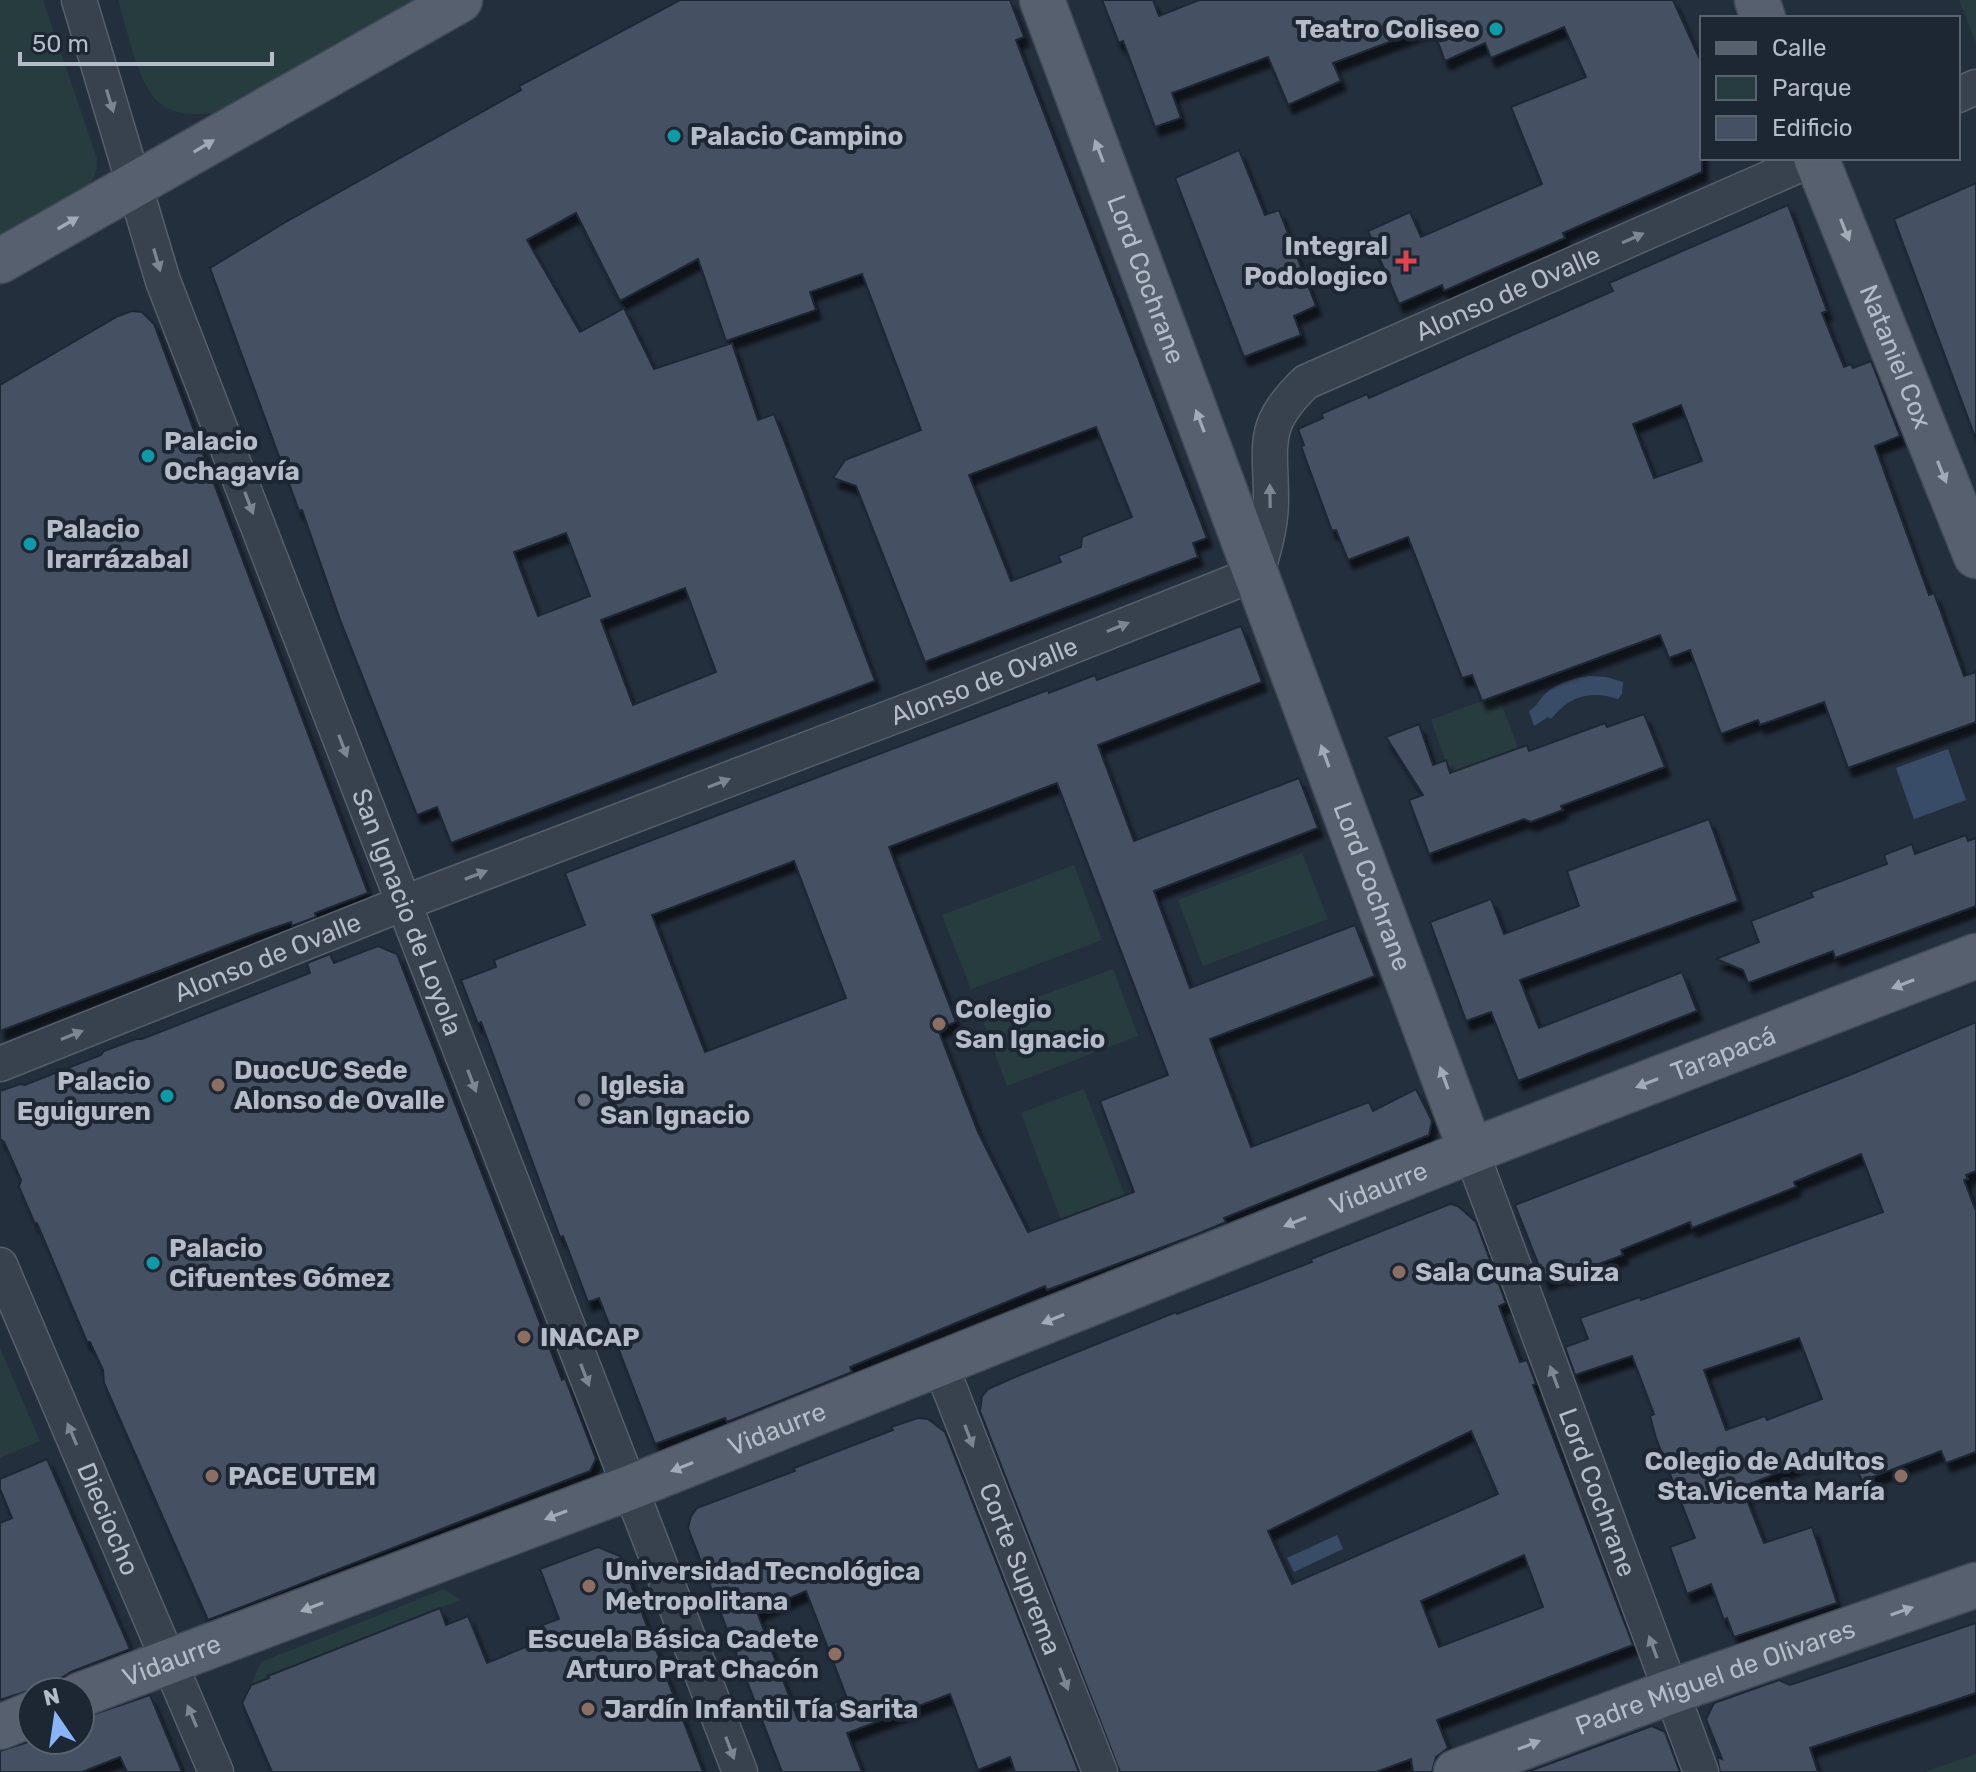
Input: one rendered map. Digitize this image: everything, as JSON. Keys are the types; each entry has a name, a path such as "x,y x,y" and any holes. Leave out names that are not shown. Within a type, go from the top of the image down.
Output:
{"main road":[{"path":"0,261 460,0"},
{"name":"Lord Cochrane","path":"1042,0 1471,1151"},
{"name":"Nataniel Cox","path":"1817,160 1976,556"},
{"name":"Tarapacá","path":"1471,1151 1976,956"},
{"name":"Vidaurre","path":"96,1689 629,1488 1471,1151"},
{"name":"Padre Miguel de Olivares","path":"1456,1772 1670,1692 1976,1585"}],"street":[{"name":"San Ignacio de Loyola","path":"79,0 163,281 740,1772"},
{"name":"Alonso de Ovalle","path":"0,1064 404,903 926,704 1257,573 1269,524 1268,460 1271,434 1281,410 1306,382 1811,160"},
{"name":"Lord Cochrane","path":"1471,1151 1701,1772"},
{"name":"Dieciocho","path":"0,1265 216,1772"},
{"name":"Corte Suprema","path":"940,1364 1100,1772"}],"green space":[{"path":"0,0 43,0 97,159 89,185 0,236"},
{"path":"118,0 418,0 218,113 197,114 168,109 146,86"},
{"path":"1959,0 1976,0 1976,43"},
{"path":"1498,695 1518,748 1450,773 1431,720"},
{"path":"1302,853 1328,919 1203,966 1178,900"},
{"path":"1074,865 1102,940 971,989 942,915"},
{"path":"1113,969 1138,1036 1007,1086 982,1018"},
{"path":"1084,1089 1125,1196 1061,1220 1021,1113"},
{"path":"0,1348 40,1441 0,1458"},
{"path":"444,1589 461,1600 268,1675 269,1678 251,1685 261,1662"},
{"path":"1976,1754 1976,1772 1925,1772"}],"water":[{"path":"1588,676 1623,682 1622,694 1618,699 1598,695 1581,697 1565,705 1551,719 1548,717 1534,726 1529,711 1543,696 1564,682"},
{"path":"1948,749 1966,800 1914,819 1896,768"},
{"path":"1337,1535 1343,1549 1294,1572 1287,1558"}],"building":[{"path":"680,0 1010,0 1024,37 1016,40 1207,538 1193,543 1198,557 925,662 856,486 833,478 845,460 921,430 862,274 810,292 816,310 726,341 698,259 620,301 576,213 527,240 580,332 624,308 654,369 732,343 758,420 774,414 875,681 451,843 437,807 417,815 339,617 210,268 521,90 519,86","holes":["1096,427 1132,517 1082,537 1081,547 1058,556 1061,562 1011,581 969,475","566,533 590,596 538,616 514,552","685,588 716,672 633,705 601,620"]},
{"path":"1102,0 1153,0 1159,16 1199,0 1673,0 1700,60 1702,172 1563,233 1565,238 1444,291 1442,285 1399,304 1368,231 1410,212 1421,237 1542,184 1511,107 1586,77 1564,27 1491,58 1485,43 1445,61 1432,26 1333,63 1341,81 1288,105 1268,57 1172,93 1181,118 1155,127 1123,41 1119,43"},
{"path":"1239,150 1265,215 1279,210 1316,306 1294,316 1301,335 1244,357 1175,178"},
{"path":"1976,183 1976,434 1974,434 1894,219"},
{"path":"1788,205 1827,311 1822,313 1844,367 1851,364 1853,368 1871,361 1900,436 1875,446 1929,595 1934,593 1964,676 1976,672 1976,722 1848,768 1824,702 1760,725 1758,720 1721,734 1690,650 1669,658 1660,635 1482,701 1472,675 1462,678 1408,537 1348,560 1336,530 1332,531 1301,446 1304,445 1298,429 1323,418 1321,414 1367,394 1369,398 1613,291 1609,283","holes":["1681,405 1702,461 1654,478 1633,424"]},
{"path":"132,311 142,312 154,324 368,893 315,913 316,917 292,926 291,922 259,933 0,1031 0,385 118,316"},
{"name":"Colegio San Ignacio","path":"1241,626 1262,682 1098,745 1134,841 1299,778 1318,828 1154,891 1190,988 1355,925 1375,976 1210,1039 1251,1147 1369,1102 1373,1111 1416,1089 1432,1121 1429,1135 1224,1218 1226,1222 1195,1235 1047,1290 1045,1286 850,1367 852,1372 727,1422 725,1418 655,1444 599,1298 588,1302 563,1236 560,1237 481,1022 478,1024 461,980 496,967 494,960 585,925 565,873 1048,690 1049,693 1095,675 1097,680","holes":["1057,783 1168,1075 1100,1101 1134,1192 1028,1232 978,1132 938,1029 956,1022 889,847","794,861 846,998 705,1052 652,915"]},
{"path":"1644,714 1665,767 1561,806 1563,810 1531,822 1524,819 1429,854 1409,800 1423,795 1386,737 1419,724 1433,765 1446,760 1450,773 1527,745 1529,751 1605,723 1607,727"},
{"path":"1709,819 1738,901 1520,980 1539,1028 1682,972 1697,1011 1518,1081 1491,1012 1466,1021 1430,922 1491,899 1504,934 1579,906 1567,871"},
{"path":"1966,835 1968,841 1976,838 1976,906 1835,958 1833,951 1748,983 1743,970 1716,959 1759,942 1751,921 1813,897 1811,892 1887,864 1884,855 1912,844 1915,854"},
{"path":"378,946 397,954 562,1380 565,1378 596,1459 590,1471 208,1620 104,1383 103,1370 90,1342 87,1342 19,1187 21,1180 0,1139 0,1091 25,1085 101,1055 104,1051 310,973 307,963 330,954 334,963"},
{"path":"1976,1022 1976,1171 1966,1175 1968,1179 1964,1180 1976,1211 1976,1452 1946,1463 1941,1451 1862,1481 1850,1450 1811,1465 1810,1460 1747,1485 1750,1493 1745,1495 1764,1543 1812,1527 1837,1603 1734,1637 1727,1618 1724,1620 1711,1584 1687,1594 1670,1547 1695,1538 1656,1438 1650,1416 1654,1414 1632,1356 1575,1375 1565,1347 1588,1339 1580,1318 1640,1297 1641,1300 1883,1212 1861,1154 1794,1182 1796,1187 1692,1228 1690,1222 1621,1250 1623,1255 1545,1281 1515,1205 1852,1074","holes":["1799,1338 1822,1399 1767,1420 1765,1416 1726,1430 1704,1370"]},
{"path":"1450,1204 1458,1206 1476,1222 1506,1303 1499,1306 1520,1362 1527,1360 1536,1384 1533,1385 1633,1645 1437,1720 1448,1748 1436,1757 1432,1772 1413,1772 1411,1759 1376,1772 1120,1772 980,1411 982,1396 988,1389 1020,1375 1176,1312 1312,1262 1311,1259","holes":["1471,1431 1498,1494 1292,1584 1268,1531","1524,1555 1543,1607 1439,1647 1421,1601"]},
{"path":"918,1418 928,1419 945,1432 1079,1772 1015,1772 1010,1757 978,1770 950,1694 847,1733 862,1772 782,1772 688,1528 691,1516 697,1508 795,1471 794,1468 893,1430 891,1427","holes":["806,1591 847,1698 797,1717 757,1612"]},
{"path":"47,1459 130,1649 64,1676 16,1676 16,1695 0,1700 0,1523 12,1518 0,1489 0,1479"},
{"path":"598,1547 620,1556 703,1772 272,1772 242,1703 251,1685 440,1608 446,1625 468,1616 487,1663 547,1638 542,1625 559,1619 540,1569"},
{"path":"1976,1623 1976,1693 1810,1748 1818,1772 1720,1772 1717,1757 1722,1759 1706,1719 1714,1703 1779,1680 1790,1685"},
{"path":"150,1695 182,1772 127,1772 120,1757 82,1772 0,1772 0,1751 16,1746 16,1756 96,1756 96,1714"},
{"path":"1652,1726 1665,1732 1680,1772 1527,1772"}],"place":[{"name":"Teatro Coliseo","path":"1496,29"},
{"name":"Palacio Campino","path":"674,136"},
{"name":"Integral Podologico","path":"1406,261"},
{"name":"Palacio Ochagavía","path":"148,456"},
{"name":"Palacio Irarrázabal","path":"30,544"},
{"name":"Colegio San Ignacio","path":"939,1024"},
{"name":"DuocUC Sede Alonso de Ovalle","path":"218,1085"},
{"name":"Palacio Eguiguren","path":"167,1096"},
{"name":"Iglesia San Ignacio","path":"584,1100"},
{"name":"Palacio Cifuentes Gómez","path":"153,1263"},
{"name":"Sala Cuna Suiza","path":"1399,1272"},
{"name":"INACAP","path":"524,1337"},
{"name":"PACE UTEM","path":"212,1476"},
{"name":"Colegio de Adultos Sta.Vicenta María","path":"1901,1476"},
{"name":"Universidad Tecnológica Metropolitana","path":"589,1586"},
{"name":"Escuela Básica Cadete Arturo Prat Chacón","path":"835,1654"},
{"name":"Jardín Infantil Tía Sarita","path":"588,1709"}]}
